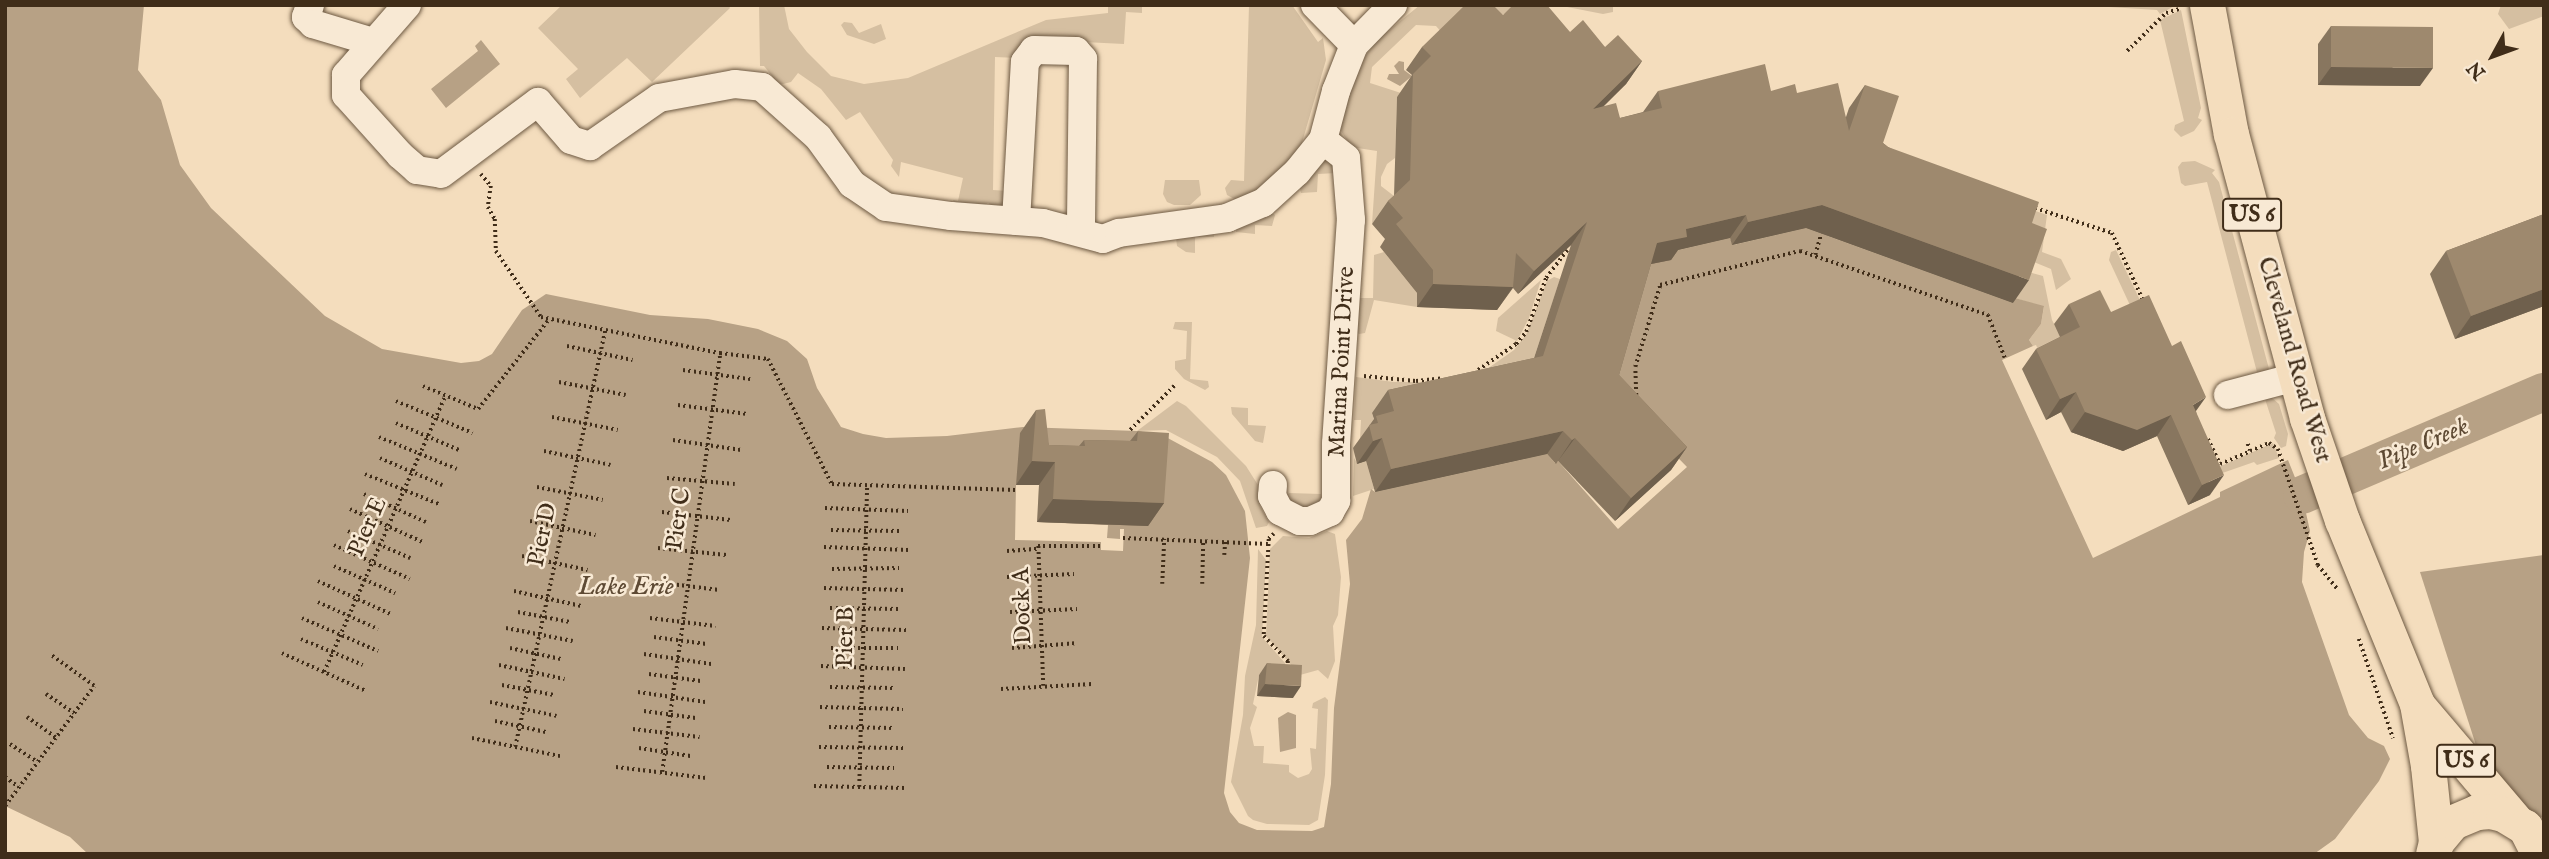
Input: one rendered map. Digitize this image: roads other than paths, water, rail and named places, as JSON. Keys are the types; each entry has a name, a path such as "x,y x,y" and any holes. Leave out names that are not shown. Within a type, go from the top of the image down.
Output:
{"main road":[{"name":"Cleveland Road West","path":"2196,10 2307,418 2342,520 2417,704 2435,848"},
{"name":"Cleveland Road West","path":"2417,704 2533,838 2539,854"},
{"path":"2435,848 2453,822 2477,812 2502,814 2514,819"}],"street":[{"path":"310,5 306,17 313,24 373,42"},
{"path":"407,5 346,75 346,95 417,170 441,174 538,102 571,140 590,146 659,98 735,84 762,87 818,137 852,184 886,207 1016,221 1081,232 1103,239 1119,233 1227,218 1263,203 1297,172 1323,140 1336,91 1354,45 1387,7"},
{"path":"1315,5 1354,45"},
{"path":"1016,221 1026,62 1034,50 1076,51 1083,60 1081,232"},
{"name":"Marina Point Drive","path":"1273,485 1272,496 1280,511 1300,521 1310,521 1330,512 1336,501 1336,444 1351,220 1346,158 1323,140"},
{"path":"2228,395 2296,377"}],"water":[{"name":"Lake Erie","path":"5,5 144,5 138,70 161,100 180,165 211,208 325,316 382,349 461,363 479,361 492,354 522,310 546,294 650,315 708,319 758,329 787,341 807,359 817,388 841,427 863,434 886,438 947,436 1023,427 1137,431 1164,436 1212,462 1226,475 1245,511 1250,558 1224,793 1230,812 1239,823 1257,830 1312,831 1324,827 1331,784 1334,708 1350,584 1346,540 1362,519 1371,489 1375,492 1547,454 1555,463 1558,461 1618,529 1687,467 1641,420 1610,406 1641,266 1670,252 1730,238 1733,245 1806,228 2013,303 2015,298 2044,306 2041,324 2029,340 2033,346 2002,360 2093,558 2220,497 2220,492 2288,460 2302,495 2310,531 2304,552 2302,582 2349,715 2368,738 2384,746 2390,759 2379,781 2335,839 2314,854 88,854 70,837 5,806"},
{"path":"481,40 500,64 446,108 431,89 478,51 475,46"},
{"path":"1399,61 1404,62 1404,70 1412,76 1400,86 1387,79 1389,74 1399,74 1394,66"},
{"path":"2544,555 2544,816 2536,820 2484,770 2420,572"},
{"path":"1288,712 1296,715 1296,748 1280,752 1278,718"}],"waterway":[{"name":"Pipe Creek","path":"2302,495 2544,392"}]}
